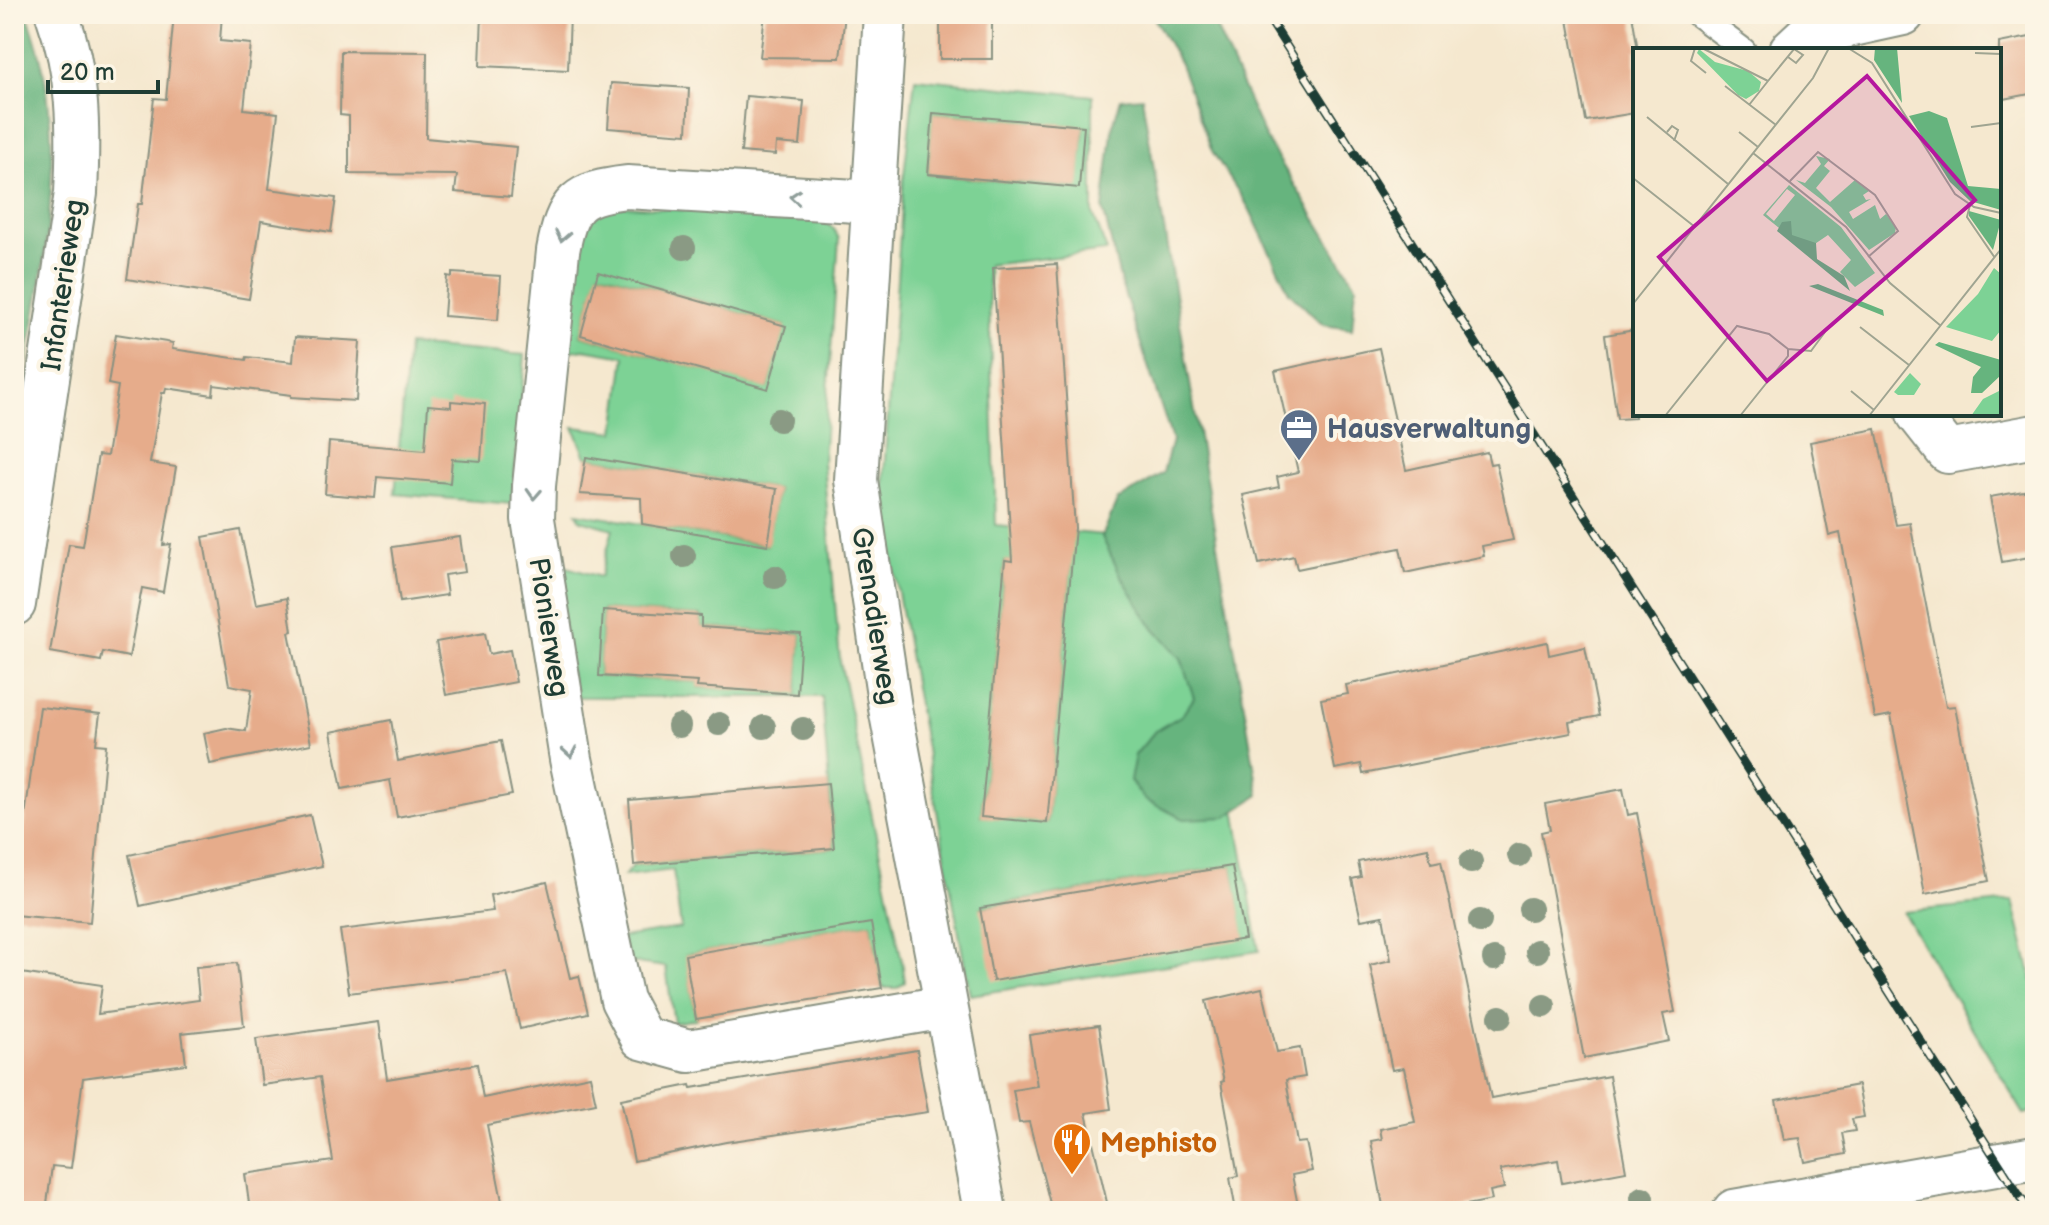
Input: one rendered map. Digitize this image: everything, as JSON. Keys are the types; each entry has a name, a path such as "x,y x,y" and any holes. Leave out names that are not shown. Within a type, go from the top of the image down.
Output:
{"street":[{"name":"Infanterieweg","path":"14,604 76,193 79,128 75,83 66,38 57,14"},
{"name":"Grenadierweg","path":"885,14 856,480 890,708 985,1211"},
{"path":"1793,48 1807,35 1903,14"},
{"name":"Pionierweg","path":"873,202 627,187 598,190 582,198 567,213 558,251 533,519 571,759 622,1000 642,1038 689,1051 945,1007"},
{"path":"1920,416 1948,452 2035,436"},
{"path":"1734,1211 2035,1158"}],"lane":[{"path":"1696,14 1741,48"}],"green space":[{"path":"14,14 27,14 42,65 50,117 52,170 41,277 14,435"},
{"path":"1152,14 1210,14 1265,137 1356,285 1352,329 1323,325 1289,292 1249,208 1212,151 1180,64"},
{"path":"915,78 1093,96 1093,214 1107,251 988,265 996,525 1190,543 1259,951 970,995 882,503 904,175","holes":["934,113 1084,127 1078,188 928,174","1005,561 1071,567 1047,823 981,816","1232,866 1244,939 981,908"]},
{"path":"1142,97 1259,795 1226,817 1184,819 1145,800 1130,781 1135,755 1155,731 1182,715 1194,698 1181,658 1149,622 1102,537 1117,501 1163,473 1172,440 1121,283 1103,209 1113,125 1121,99"},
{"path":"611,205 821,219 834,229 839,239 823,462 840,661 903,967 905,982 897,988 882,988 871,923 686,955 696,1019 674,1023 666,967 621,961 615,938 681,928 673,870 624,876 634,865 834,848 822,697 575,697 552,568 567,567 600,577 613,529 581,520 577,513 767,545 777,489 586,457 574,427 615,432 625,356 584,349 565,352 576,233 590,216","holes":["599,272 785,326 768,388 581,335","603,610 701,616 701,627 801,634 797,693 698,687 698,682 599,676"]},
{"path":"408,345 525,355 512,504 395,494"},
{"path":"2013,901 2035,990 2035,1111 2024,1114 1903,912"}],"building":[{"path":"174,14 222,14 220,41 251,44 244,109 278,113 269,189 336,198 331,232 261,221 249,299 127,279 138,204 142,204 154,98 166,99"},
{"path":"482,14 570,14 568,70 480,66"},
{"path":"765,14 845,14 840,58 760,57"},
{"path":"940,14 992,14 992,59 940,59"},
{"path":"1567,14 1632,14 1638,48 1633,48 1633,113 1586,121"},
{"path":"2035,36 2035,93 2001,100 1999,43"},
{"path":"341,51 427,52 426,138 516,147 511,197 455,192 457,175 349,174 349,116 340,115"},
{"path":"611,83 689,88 687,134 608,128"},
{"path":"746,96 804,101 800,145 776,143 775,155 741,152"},
{"path":"933,113 1084,126 1079,188 928,174"},
{"path":"1057,264 1075,528 1047,823 981,817 1005,560 1012,561 993,268"},
{"path":"598,272 786,326 768,389 581,335"},
{"path":"452,273 501,276 498,320 444,316 447,276 452,277"},
{"path":"1633,330 1635,418 1617,419 1605,335"},
{"path":"116,334 173,343 172,349 246,360 247,357 293,362 295,337 360,341 356,401 291,397 214,385 213,395 166,388 162,393 150,463 176,467 163,545 171,544 163,592 142,588 129,657 103,652 101,661 50,652 69,544 83,546 98,455 107,456 118,386 108,384"},
{"path":"1379,348 1406,470 1487,452 1490,464 1496,463 1513,540 1482,546 1484,556 1405,573 1400,548 1297,569 1294,556 1259,564 1243,495 1279,487 1277,477 1298,472 1275,371"},
{"path":"451,401 485,404 481,461 452,459 450,483 377,477 375,498 325,494 329,442 425,450 428,405 451,407"},
{"path":"1876,429 1896,525 1910,523 1946,707 1955,706 1989,881 1925,894 1891,715 1875,718 1840,533 1829,536 1810,442"},
{"path":"586,457 777,489 768,545 642,524 641,498 580,494"},
{"path":"2035,489 2035,556 2002,562 1990,497"},
{"path":"240,530 256,604 287,598 292,631 289,632 311,744 210,764 204,733 226,728 246,731 252,689 229,685 203,537"},
{"path":"460,537 465,572 444,575 447,595 400,602 392,547"},
{"path":"603,610 701,616 701,627 801,634 797,694 697,687 698,682 599,676"},
{"path":"485,633 489,654 510,650 516,682 446,695 436,642"},
{"path":"1547,642 1549,655 1585,647 1599,716 1569,722 1571,733 1363,774 1361,764 1335,769 1321,699 1348,694 1346,685"},
{"path":"40,707 100,714 96,744 106,745 90,922 14,915"},
{"path":"391,720 398,761 501,741 512,795 397,817 390,780 342,789 331,732"},
{"path":"828,783 834,848 634,865 629,800"},
{"path":"1623,789 1628,815 1637,813 1675,1012 1663,1014 1669,1041 1584,1058 1541,832 1550,830 1545,804"},
{"path":"310,815 322,866 140,906 129,855"},
{"path":"1428,848 1431,863 1441,861 1491,1098 1609,1076 1626,1171 1562,1183 1558,1160 1500,1170 1504,1188 1490,1191 1492,1200 1436,1211 1384,1211 1371,1141 1382,1139 1380,1129 1415,1122 1404,1068 1392,1070 1370,965 1391,960 1383,916 1361,920 1352,879 1361,877 1358,862"},
{"path":"1232,866 1245,939 993,981 980,908"},
{"path":"547,882 570,978 579,976 588,1013 520,1029 507,973 349,993 340,930 493,911 490,895"},
{"path":"871,923 882,988 696,1019 685,955"},
{"path":"237,963 244,1026 182,1033 186,1064 83,1078 71,1168 52,1166 46,1211 14,1211 14,972 102,985 98,1014 199,1000 196,967"},
{"path":"1262,988 1277,1052 1300,1048 1305,1077 1286,1080 1297,1143 1306,1142 1312,1171 1292,1175 1299,1211 1236,1211 1230,1178 1238,1176 1221,1082 1224,1081 1206,1001"},
{"path":"379,1022 387,1079 477,1064 483,1098 590,1076 596,1103 487,1125 504,1211 250,1211 245,1174 333,1161 320,1077 262,1085 256,1039"},
{"path":"1099,1025 1111,1109 1086,1113 1109,1211 1052,1211 1029,1122 1019,1123 1013,1090 1037,1086 1029,1035"},
{"path":"917,1050 928,1112 726,1142 634,1161 621,1099 690,1085 691,1088"},
{"path":"1858,1085 1864,1117 1852,1119 1855,1131 1842,1133 1846,1154 1805,1162 1800,1138 1784,1140 1776,1100"}],"railway":[{"path":"1266,14 2029,1211"}],"place":[{"name":"Hausverwaltung","path":"1299,462"},
{"name":"Mephisto","path":"1072,1176"}]}
